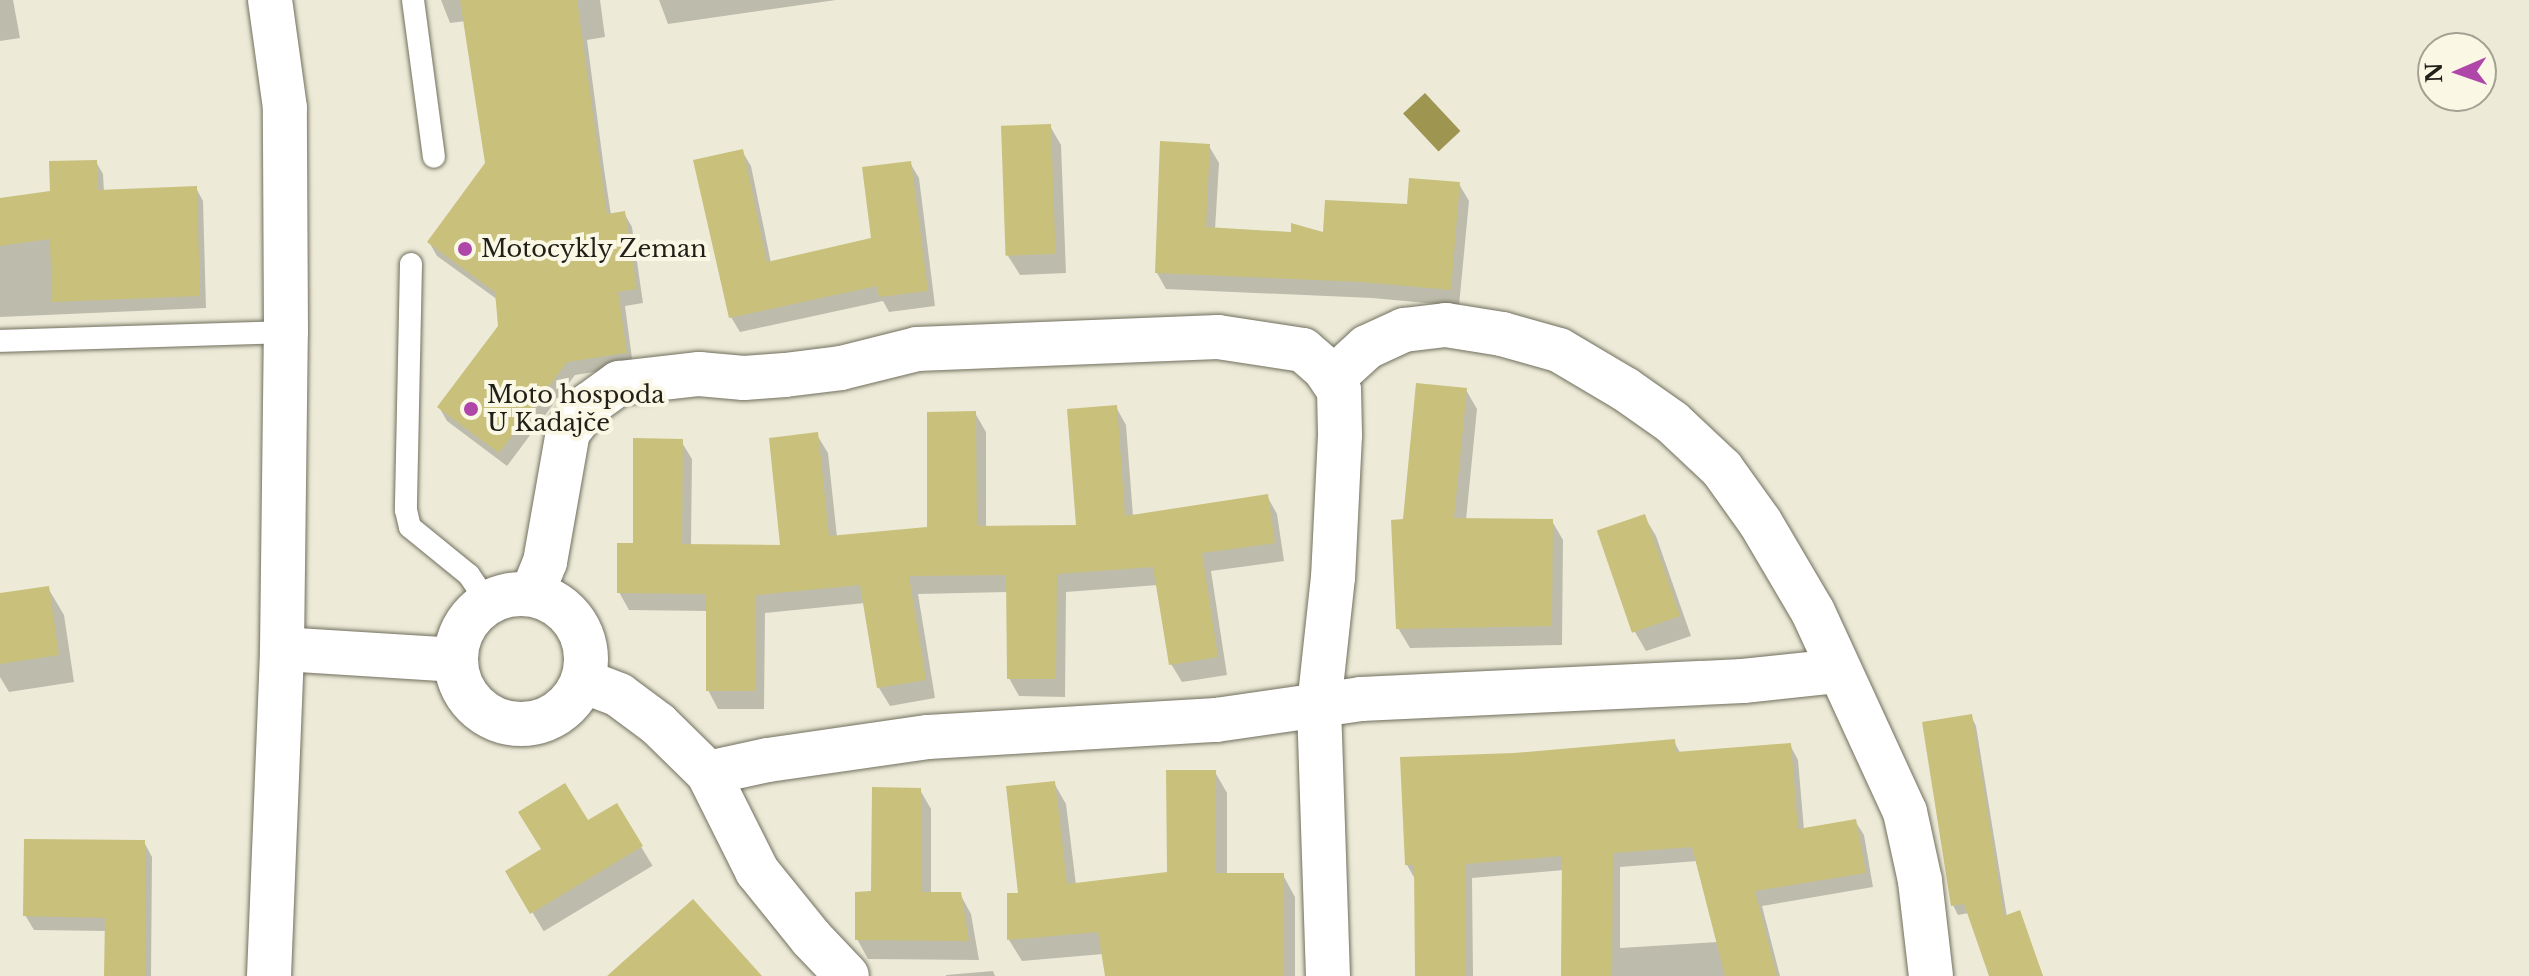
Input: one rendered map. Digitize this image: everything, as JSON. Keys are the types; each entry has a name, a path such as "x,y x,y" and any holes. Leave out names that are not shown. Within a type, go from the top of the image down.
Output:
{"street":[{"path":"269,976 282,649 286,332 285,108 270,0"},
{"path":"1332,379 1367,347 1404,330 1446,325 1502,334 1559,350 1672,422 1722,469 1760,522 1813,612 1905,812 1920,881 1931,976"},
{"path":"532,594 545,562 568,432 590,404 619,383 699,374 744,378 785,375 841,368 917,349 1218,337 1303,350 1339,390 1340,435 1333,577 1319,706 1328,976"},
{"path":"509,594 532,594 553,602 571,616 585,647 583,681 572,701 555,716 533,724 510,724 489,717 471,702 459,682 455,660 459,637 470,617 487,602 509,594"},
{"path":"282,649 455,660"},
{"path":"708,773 768,760 928,737 1216,720 1361,699 1743,681 1838,671"},
{"path":"583,681 619,695 658,724 708,773 757,871 847,976"}],"lane":[{"path":"413,0 434,157"},
{"path":"411,264 406,510 410,527 469,575 487,602"},
{"path":"0,341 286,332"}],"shaded area":[{"path":"1425,93 1460,131 1439,151 1403,113"}],"building":[{"path":"460,0 577,0 607,214 625,211 637,289 618,292 627,353 567,362 499,453 437,407 498,326 495,292 427,242 485,163"},
{"path":"1051,124 1056,254 1006,256 1001,126"},
{"path":"1160,141 1210,144 1206,227 1291,232 1291,223 1323,232 1325,200 1407,204 1409,178 1460,182 1451,290 1361,282 1155,273"},
{"path":"743,149 767,262 871,238 862,167 911,161 928,291 879,297 877,286 729,318 693,160"},
{"path":"97,160 98,190 197,186 200,296 52,302 50,239 0,246 0,198 50,191 49,161"},
{"path":"1416,383 1467,388 1454,518 1553,519 1552,626 1396,629 1391,520 1403,519"},
{"path":"1117,405 1125,516 1268,494 1275,543 1202,553 1218,657 1169,665 1153,567 1057,574 1056,679 1007,679 1006,575 909,576 926,680 877,688 860,585 756,595 755,691 706,691 706,594 617,593 617,543 633,543 633,438 683,439 682,544 780,545 769,438 818,432 829,536 927,527 927,412 976,411 977,526 1076,525 1067,409"},
{"path":"1645,514 1680,616 1632,633 1597,531"},
{"path":"49,586 59,655 0,664 0,593"},
{"path":"1972,714 2004,916 2020,910 2043,976 1989,976 1964,904 1951,906 1922,722"},
{"path":"1675,739 1676,752 1791,743 1798,829 1856,819 1866,873 1755,891 1777,976 1725,976 1692,847 1613,853 1612,976 1561,976 1562,856 1465,864 1466,976 1415,976 1414,865 1405,865 1400,757 1514,753"},
{"path":"1166,770 1216,770 1216,873 1284,873 1283,976 1105,976 1098,932 1007,940 1007,893 1018,893 1006,786 1055,781 1067,884 1167,872"},
{"path":"565,783 588,820 617,803 643,846 530,914 505,871 541,849 518,812"},
{"path":"872,787 921,788 921,892 961,892 969,941 855,940 855,892 871,891"},
{"path":"24,839 145,840 145,976 104,976 105,918 23,916"},
{"path":"693,899 762,976 607,976 683,908"}],"place":[{"name":"Motocykly Zeman","path":"465,249"},
{"name":"Moto hospoda U Kadajče","path":"471,409"}]}
